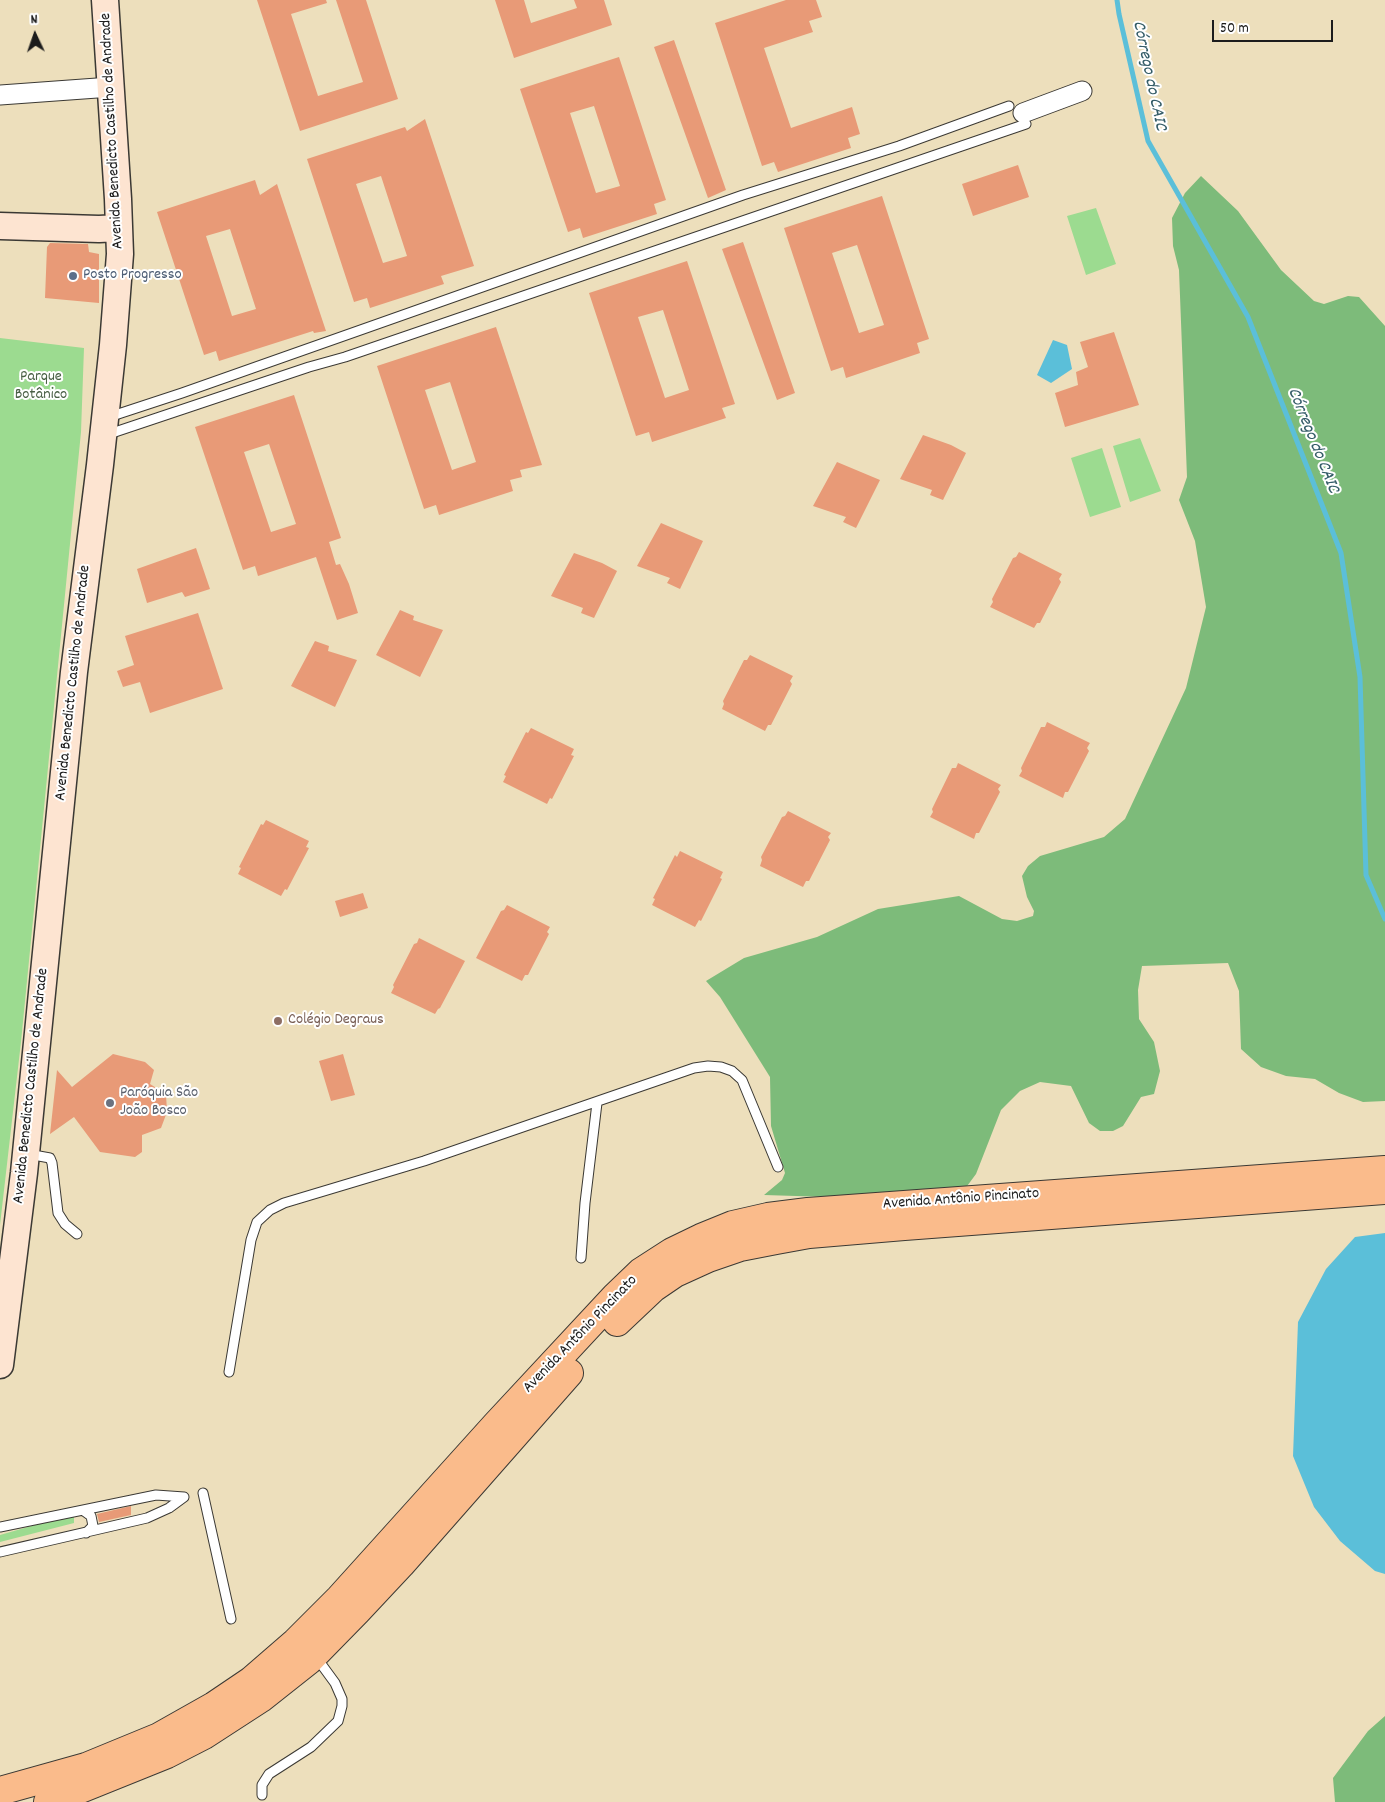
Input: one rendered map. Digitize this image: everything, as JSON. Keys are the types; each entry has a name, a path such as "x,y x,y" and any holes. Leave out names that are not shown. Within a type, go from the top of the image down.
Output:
{"main road":[{"name":"Avenida Benedicto Castilho de Andrade","path":"0,1365 6,1268 26,1154 74,672 104,427 118,285 119,228 105,0"},
{"path":"0,226 119,228"},
{"name":"Avenida Antônio Pincinato","path":"0,1791 86,1767 159,1737 214,1706 252,1681 296,1642 340,1598 496,1425 616,1296 641,1272 672,1252 700,1238 733,1225 768,1217 808,1212 1385,1170"},
{"name":"Avenida Antônio Pincinato","path":"48,1802 167,1754 204,1735 261,1698 314,1655 382,1584 594,1346 624,1315 653,1288 668,1278 708,1258 740,1248 809,1234 1385,1190"}],"street":[{"path":"0,95 111,87"},
{"path":"1019,114 1082,91"}],"lane":[{"path":"104,427 182,393 742,196 900,146 1019,114"},
{"path":"104,427 188,407 309,366 345,357 1019,114"},
{"path":"182,393 188,407"},
{"path":"229,1372 251,1240 257,1222 270,1210 304,1195 424,1161 597,1103 694,1068 721,1067 732,1071 742,1080 778,1167"},
{"path":"581,1258 585,1203 597,1103"},
{"path":"26,1154 50,1158 58,1213 65,1224 77,1234"},
{"path":"203,1493 231,1619"},
{"path":"0,1527 156,1495 184,1497 169,1508 147,1518 0,1552"},
{"path":"84,1511 91,1516 92,1526 86,1533"},
{"path":"262,1795 262,1785 269,1774 311,1747 338,1721 342,1699 334,1683 314,1655"}],"green space":[{"path":"1201,176 1238,211 1281,270 1314,301 1324,304 1348,296 1359,297 1385,326 1385,1101 1363,1102 1339,1093 1315,1079 1286,1076 1261,1067 1241,1049 1239,991 1228,963 1142,966 1138,990 1139,1019 1154,1042 1160,1071 1154,1094 1141,1097 1123,1126 1113,1131 1100,1131 1089,1123 1071,1086 1040,1082 1020,1091 1001,1110 976,1174 956,1201 764,1195 782,1180 785,1173 771,1126 770,1077 720,997 706,981 744,958 817,937 878,909 959,896 1002,919 1017,921 1033,916 1034,911 1027,897 1022,876 1028,866 1040,856 1104,837 1125,819 1186,688 1206,607 1195,541 1179,500 1187,477 1179,270 1173,246 1172,218 1185,193"},
{"path":"1096,208 1116,264 1086,275 1067,216"},
{"name":"Parque Botânico","path":"0,338 84,348 81,432 21,1042 0,1225"},
{"path":"1140,438 1161,491 1130,502 1113,446"},
{"path":"1102,448 1121,507 1090,517 1071,458"},
{"path":"66,1516 74,1517 74,1523 0,1542 0,1535"},
{"path":"1385,1716 1385,1802 1335,1802 1333,1778 1368,1731"}],"water":[{"path":"1053,340 1067,345 1072,369 1051,383 1037,375"},
{"path":"1385,1233 1385,1574 1375,1571 1340,1541 1314,1507 1293,1456 1298,1322 1326,1269 1355,1237"}],"building":[{"path":"257,0 326,0 327,3 291,14 318,96 363,82 336,0 366,0 398,99 300,131"},
{"path":"495,0 524,0 531,23 577,8 574,0 604,0 612,25 514,58"},
{"path":"786,0 816,0 822,17 809,21 813,32 764,48 791,128 852,107 860,134 848,138 851,148 778,172 774,162 762,166 715,23"},
{"path":"674,40 726,190 708,198 654,47"},
{"path":"619,57 666,200 654,204 657,214 583,238 580,228 568,232 520,89","holes":["594,106 620,186 596,193 570,113"]},
{"path":"425,119 474,266 441,276 444,284 370,308 367,298 354,302 307,159 405,127 407,131","holes":["381,176 407,256 383,263 356,184"]},
{"path":"1018,165 1029,197 973,216 962,184"},
{"path":"255,180 260,195 277,184 326,331 314,333 313,331 219,361 216,351 204,355 157,212","holes":["230,229 256,309 232,316 206,236"]},
{"path":"882,196 929,339 917,343 920,353 846,378 843,367 831,371 784,228","holes":["857,245 884,325 859,333 832,253"]},
{"path":"743,242 795,393 777,400 722,249"},
{"name":"Posto Progresso","path":"50,243 88,244 89,252 99,254 99,303 45,298 47,247"},
{"path":"687,261 735,404 722,408 726,418 652,442 649,432 636,436 589,293","holes":["663,310 689,390 665,398 638,317"]},
{"path":"496,327 542,465 520,470 522,477 510,480 513,491 439,515 436,505 424,509 377,366","holes":["450,382 476,462 452,470 425,390"]},
{"path":"1114,332 1139,405 1065,427 1055,393 1078,385 1076,372 1088,367 1080,342"},
{"path":"294,395 341,538 329,542 336,565 340,564 349,584 358,613 337,620 316,557 258,576 255,566 243,570 195,427","holes":["269,444 296,524 271,532 244,452"]},
{"path":"923,435 951,445 966,453 943,500 930,495 932,490 900,479"},
{"path":"837,462 880,480 856,528 843,522 846,517 813,506"},
{"path":"661,523 703,541 680,589 667,583 670,578 637,566"},
{"path":"196,548 210,589 185,597 182,592 147,603 137,569"},
{"path":"1019,552 1062,574 1059,579 1061,582 1040,623 1037,623 1034,628 990,607 993,602 992,599 1013,558"},
{"path":"574,553 602,563 617,571 594,618 581,613 583,608 551,596"},
{"path":"400,610 414,616 413,620 443,630 420,677 376,655"},
{"path":"198,613 223,689 150,713 140,682 123,687 117,671 134,665 125,636"},
{"path":"315,641 329,646 328,651 357,660 335,707 291,686"},
{"path":"750,655 793,676 790,681 792,684 771,725 768,725 765,731 722,709 723,701 744,660 747,660"},
{"path":"1047,722 1090,743 1087,748 1089,751 1063,798 1019,776 1041,727 1045,727"},
{"path":"531,728 574,749 571,755 574,756 552,799 550,798 547,804 503,782 506,776 504,775 526,732 528,733"},
{"path":"958,763 1001,785 998,789 1000,792 974,839 930,817 952,768 956,768"},
{"path":"788,811 831,833 828,837 830,840 809,881 806,881 803,887 760,866 761,857 782,817"},
{"path":"266,820 309,841 306,847 309,848 287,890 285,889 281,896 238,874 241,868 239,867 261,824 263,825"},
{"path":"680,851 723,872 720,878 722,879 701,921 699,920 695,927 652,905 655,899 653,898 675,855 677,857"},
{"path":"363,893 368,908 340,917 335,901"},
{"path":"507,905 550,927 547,932 549,934 528,975 525,975 522,981 476,958 501,911"},
{"path":"419,938 465,961 435,1014 391,993 393,985"},
{"name":"Paróquia São João Bosco","path":"113,1054 145,1062 154,1070 150,1084 166,1094 167,1112 161,1128 142,1135 142,1152 135,1157 100,1152 74,1117 50,1134 57,1070 72,1087"},
{"path":"343,1054 355,1095 331,1101 319,1061"},
{"path":"131,1506 131,1515 99,1522 97,1514"}],"waterway":[{"name":"Córrego do CAIC","path":"1117,0 1148,141 1248,317 1341,553 1360,677 1366,875 1385,919"}],"place":[{"name":"Posto Progresso","path":"73,276"},
{"name":"Colégio Degraus","path":"278,1021"},
{"name":"Paróquia São João Bosco","path":"110,1103"}]}
